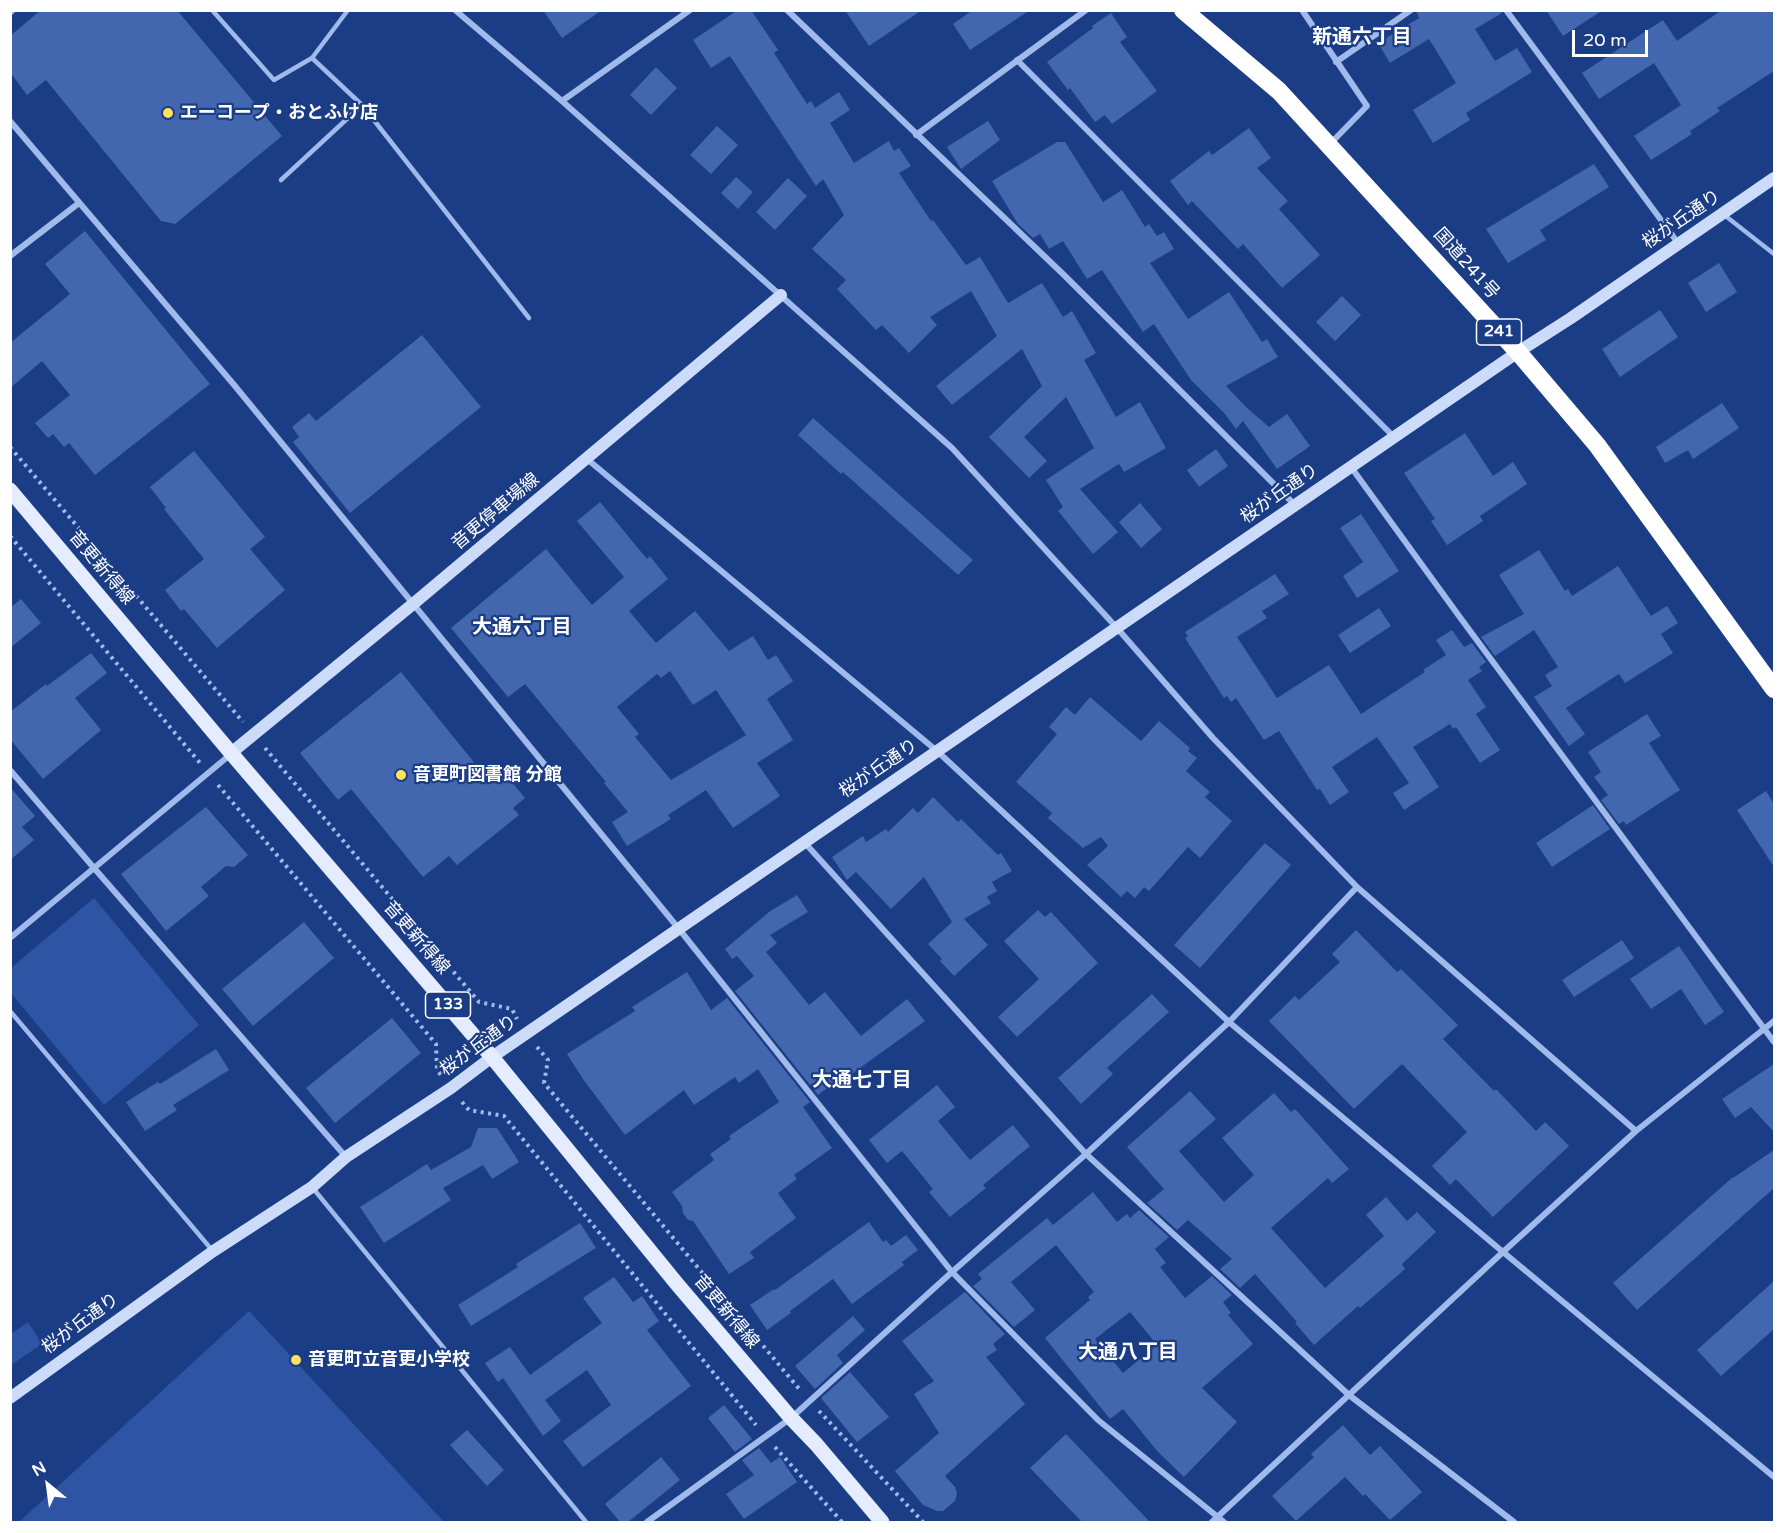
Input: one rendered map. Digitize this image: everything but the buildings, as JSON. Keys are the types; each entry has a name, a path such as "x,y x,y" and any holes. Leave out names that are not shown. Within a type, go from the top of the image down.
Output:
{"highway":[{"name":"国道241号","path":"1183,10 1280,91 1518,352 1597,445 1774,689"}],"main road":[{"name":"音更新得線","path":"10,490 231,753 492,1057 677,1284 882,1522"}],"street":[{"path":"455,10 562,101 952,448 1117,628 1213,738 1357,887 1636,1131"},
{"path":"562,101 690,10"},
{"path":"787,10 1064,275 1295,505"},
{"path":"916,135 1086,10"},
{"path":"1302,10 1367,106 1329,145"},
{"path":"1336,62 1411,10"},
{"path":"1506,10 1678,243"},
{"path":"1017,60 1394,437"},
{"path":"10,121 235,386 679,929 952,1272 1098,1420 1215,1520 1224,1522"},
{"name":"桜が丘通り","path":"10,1398 212,1252 312,1187 346,1157 451,1088 492,1057 1774,178"},
{"path":"10,256 79,203"},
{"name":"音更停車場線","path":"231,753 413,604 781,295"},
{"path":"587,459 937,751 1229,1022 1774,1477"},
{"path":"1351,467 1774,1042"},
{"path":"10,938 231,753"},
{"path":"10,770 346,1157"},
{"path":"805,842 1086,1154 1349,1395 1514,1522"},
{"path":"647,1522 791,1418 1086,1154 1229,1022 1357,887"},
{"path":"1215,1520 1636,1131 1774,1021"}],"lane":[{"path":"212,10 274,80 312,58 348,10"},
{"path":"312,58 362,105 529,318"},
{"path":"281,180 362,105"},
{"path":"1723,214 1774,254"},
{"path":"10,1011 212,1252"},
{"path":"312,1187 586,1522"}],"path":[{"path":"10,447 479,1002 512,1010 525,1035 548,1060 544,1083 809,1401 923,1522"},
{"path":"10,536 436,1044 437,1070 469,1110 504,1116 766,1437 842,1522"}],"shaded area":[{"path":"94,898 199,1025 104,1105 11,993 11,968"},
{"path":"249,1311 444,1522 19,1522"},
{"path":"28,1322 42,1344 11,1365 11,1334"}],"place":[{"name":"エーコープ・おとふけ店","path":"168,113"},
{"name":"音更町図書館 分館","path":"401,775"},
{"name":"音更町立音更小学校","path":"296,1360"}],"district":[{"name":"新通六丁目","path":"1362,38"},
{"name":"大通六丁目","path":"522,628"},
{"name":"大通七丁目","path":"862,1081"},
{"name":"大通八丁目","path":"1128,1353"}]}
